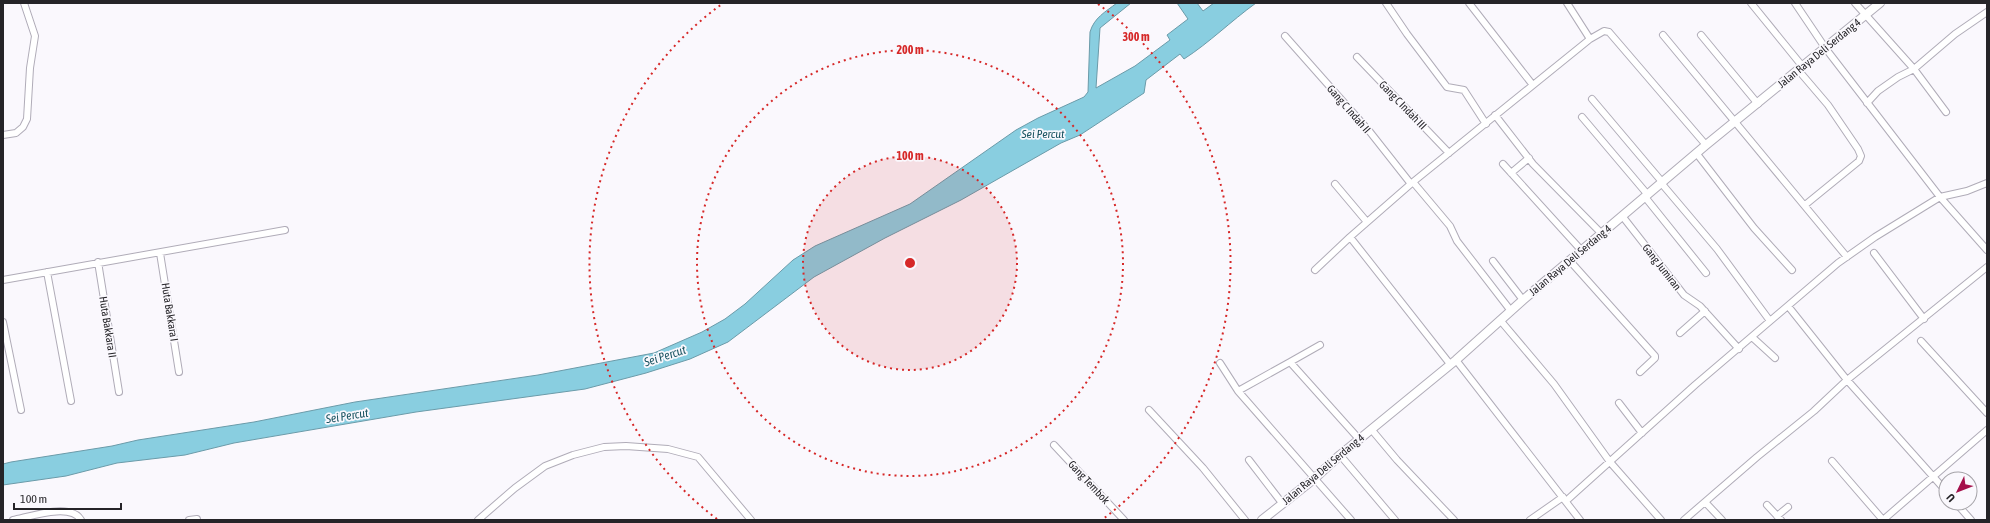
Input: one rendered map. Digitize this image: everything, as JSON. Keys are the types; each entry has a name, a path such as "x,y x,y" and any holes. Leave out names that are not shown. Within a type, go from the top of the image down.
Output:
{"street":[{"path":"3,135 16,133 23,127 27,118 30,68 35,36 24,3"},
{"path":"1386,3 1407,34 1447,87 1462,89 1486,124"},
{"path":"1470,3 1532,84"},
{"path":"1567,3 1590,39"},
{"path":"1751,3 1828,105 1858,149 1861,156 1859,161 1805,205"},
{"path":"1795,3 1826,49 1940,197 1987,250"},
{"path":"1855,3 1914,69 1946,112"},
{"name":"Jalan Raya Deli Serdang 4","path":"1262,520 1315,478 1359,439 1453,362 1523,300 1623,217 1706,145 1826,49 1880,3"},
{"path":"1867,103 1885,86 1914,69 1955,34 1987,12"},
{"path":"1315,270 1412,183 1486,124 1532,84 1590,39 1604,31 1609,32 1706,145"},
{"path":"1663,35 1848,257"},
{"path":"1701,35 1758,104"},
{"name":"Gang C Indah II","path":"1285,36 1450,226 1457,241 1511,311"},
{"name":"Gang C Indah III","path":"1357,57 1449,153"},
{"path":"1592,99 1717,249 1770,321"},
{"path":"1496,115 1529,158 1602,234"},
{"path":"1582,117 1647,196 1706,273"},
{"path":"1697,154 1754,228 1792,270"},
{"path":"1512,173 1529,158"},
{"path":"1503,164 1582,251"},
{"path":"1530,520 1564,499 1610,462 1695,385 1848,257 1908,216 1940,197 1967,191 1987,183"},
{"path":"1335,184 1367,222"},
{"name":"Gang Jumiran","path":"1623,217 1684,296 1705,311 1739,349"},
{"path":"3,280 284,230"},
{"path":"1350,237 1580,520"},
{"name":"Huta Bakkara I","path":"160,253 179,372"},
{"path":"1874,253 1924,320"},
{"path":"1492,261 1523,300"},
{"path":"1570,261 1655,356 1655,358 1640,372"},
{"name":"Huta Bakkara II","path":"98,262 119,392"},
{"path":"1684,520 1757,457 1814,412 1847,380 1924,320 1987,267"},
{"path":"47,272 71,401"},
{"path":"1788,306 1847,380 1938,482"},
{"path":"1680,333 1705,311"},
{"path":"1500,320 1554,384 1610,462 1661,520"},
{"path":"3,322 22,410"},
{"path":"1752,337 1774,358"},
{"path":"1921,340 1987,412"},
{"path":"1238,391 1320,345"},
{"path":"1290,362 1359,439"},
{"path":"1220,364 1238,391 1274,434 1351,520"},
{"path":"1619,403 1642,432"},
{"path":"1149,410 1203,468 1245,520"},
{"path":"1371,429 1397,460 1454,520"},
{"path":"1832,461 1883,520 1987,430"},
{"name":"Gang Tembok","path":"1054,445 1124,520"},
{"path":"480,519 515,488 545,466 573,455 604,448 647,446 684,452 698,457 751,520"},
{"path":"1340,455 1395,520"},
{"path":"1249,460 1282,503"},
{"path":"1705,502 1722,520"},
{"path":"1767,505 1779,518 1788,507"},
{"path":"13,520 58,510 77,515 81,520"},
{"path":"1963,511 1971,520"},
{"path":"190,520 196,519"}],"water":[{"name":"Sei Percut","path":"1117,3 1131,3 1100,28 1096,88 1135,66 1170,40 1167,35 1188,19 1177,3 1197,3 1203,11 1214,3 1256,3 1193,53 1184,59 1180,54 1146,80 1144,93 1080,135 1061,143 961,200 885,238 814,277 728,342 690,359 646,373 585,389 416,412 234,443 185,455 117,463 66,476 3,485 3,464 11,462 254,422 355,402 538,375 654,353 702,332 725,319 745,304 793,260 815,246 910,204 1016,130 1084,97 1088,92 1090,32 1097,19"}]}
